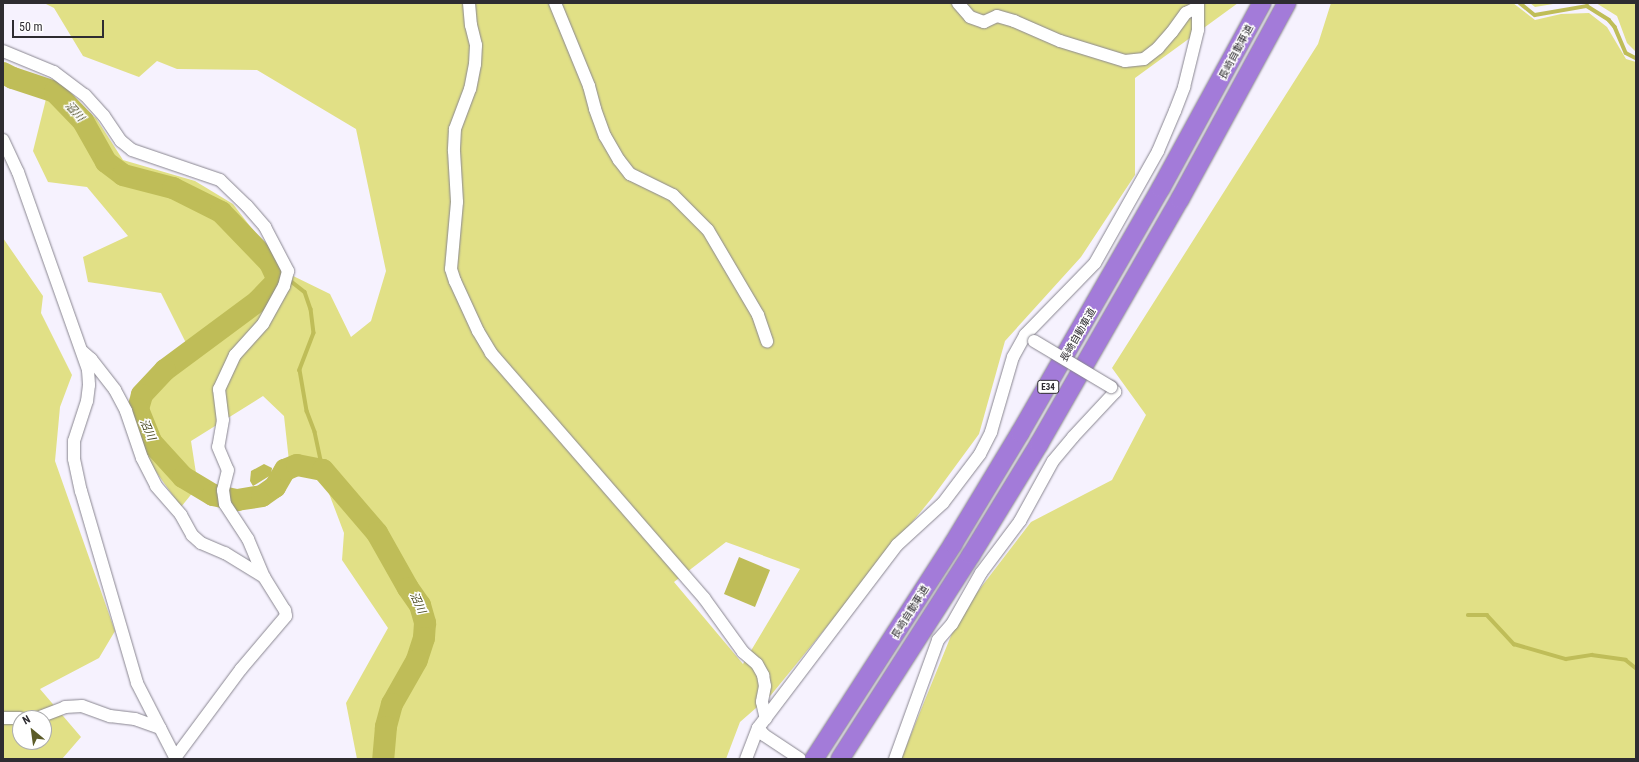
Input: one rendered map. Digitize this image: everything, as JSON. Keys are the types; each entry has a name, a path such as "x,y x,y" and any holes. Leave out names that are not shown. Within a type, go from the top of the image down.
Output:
{"highway":[{"name":"長崎自動車道","path":"814,759 953,544 1020,433 1161,188 1262,3"},
{"name":"長崎自動車道","path":"840,759 971,555 1039,444 1180,199 1287,3"}],"street":[{"path":"469,3 471,25 476,45 475,64 470,89 455,129 454,151 457,202 451,270 455,281 478,332 491,353 699,593 743,652 757,664 763,675 765,686 762,702 763,727 800,759"},
{"path":"958,3 970,17 984,22 997,16 1014,21 1060,41 1125,61 1144,59 1167,37 1186,13 1198,5"},
{"path":"556,4 589,86 595,109 605,136 621,164 630,174 673,195 708,230 758,315 767,341"},
{"path":"746,759 763,727 897,545 943,504 980,454 990,432 1013,357 1095,263 1158,151 1184,87 1198,30 1198,5"},
{"path":"3,51 54,72 85,95 104,116 121,141 132,150 220,180 247,206 265,227 288,270 284,286 263,324 235,355 219,389 223,420 218,447 228,470 223,490 225,504 248,539 264,577 285,610 286,616 241,669 176,758 137,683 81,491 74,459 74,441 87,400 89,385 88,370 18,172 3,140"},
{"path":"895,759 938,640 952,624 981,574 1020,521 1053,461 1115,392 1111,387 1030,338"},
{"path":"82,352 91,359 116,390 126,411 142,458 156,486 162,496 181,514 192,535 201,543 224,553 264,577"},
{"path":"52,712 65,707 82,706 110,716 135,719 160,728"}],"shaded area":[{"path":"44,3 1238,3 1135,78 1135,175 1081,257 1005,341 979,434 932,498 771,695 740,722 726,759 357,759 346,703 388,628 342,560 344,533 325,483 289,461 284,416 263,396 191,441 198,486 181,507 149,462 130,417 193,357 161,293 88,282 83,257 128,236 87,187 48,182 33,151 50,83 96,118 123,160 195,181 233,204 285,272 330,294 351,337 371,321 386,271 356,129 257,70 177,69 157,61 139,77 83,56 54,8","holes":["726,542 800,569 743,664 674,582"]},
{"path":"1331,3 1513,3 1535,20 1561,14 1589,13 1607,27 1626,59 1636,62 1636,759 901,759 959,616 1031,522 1112,480 1146,415 1112,368 1318,44"},
{"path":"1530,3 1559,3 1535,7"},
{"path":"1596,3 1636,3 1636,52 1627,43 1617,16"},
{"path":"3,238 43,296 41,313 72,375 60,407 55,461 115,631 99,658 40,689 81,737 62,759 3,759"},
{"path":"264,464 272,468 271,475 253,486 250,481 251,471"},
{"path":"739,557 770,570 755,607 724,594"}],"waterway":[{"path":"1520,3 1535,15 1587,6 1609,20 1615,27 1626,53 1636,58"},
{"name":"沼川","path":"3,73 13,78 55,92 83,121 106,162 123,175 173,188 221,212 270,263 278,280 258,301 165,370 142,395 138,409 152,443 183,477 213,495 237,500 262,496 275,487 285,470 297,465 323,470 377,533 408,588 420,605 425,623 424,638 417,660 392,704 386,727 383,759"},
{"path":"292,282 305,292 311,309 314,333 300,370 307,411 315,432 323,470"},
{"path":"1468,615 1487,615 1514,644 1566,659 1592,655 1626,660 1636,668"}]}
